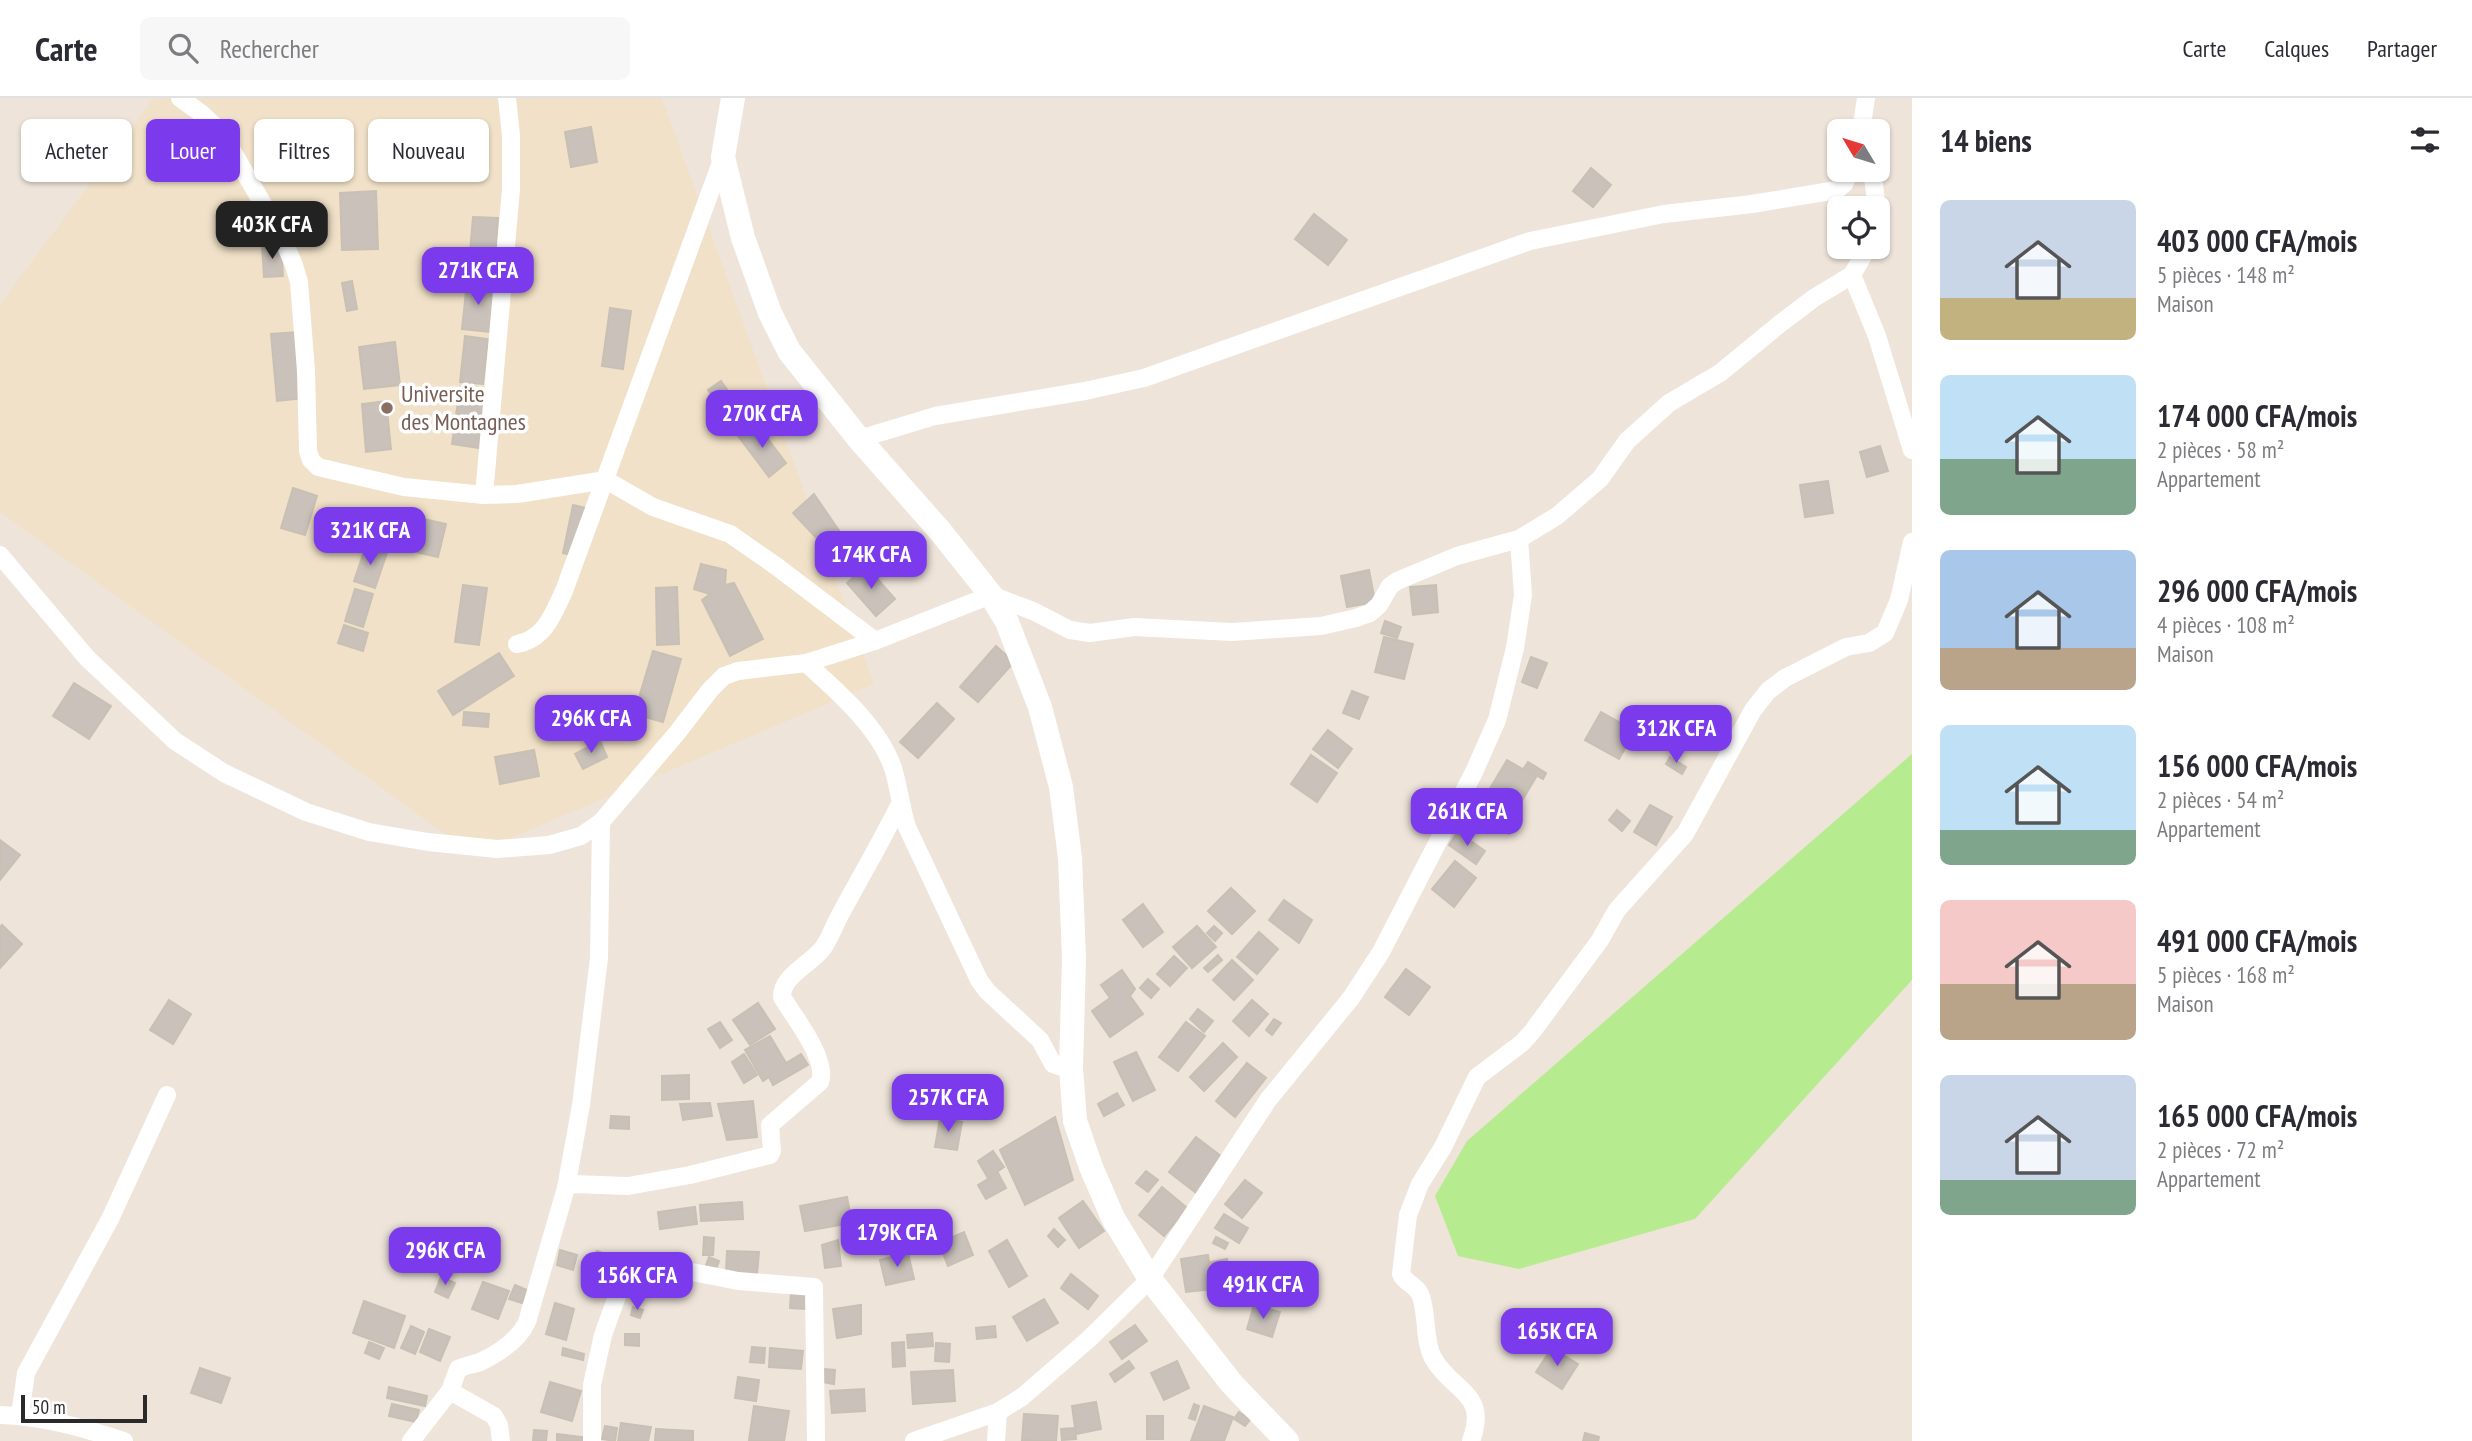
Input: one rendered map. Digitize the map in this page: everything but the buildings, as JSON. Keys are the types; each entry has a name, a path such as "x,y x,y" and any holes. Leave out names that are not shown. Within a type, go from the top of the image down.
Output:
{"street":[{"path":"180,98 222,133 282,237 294,265 299,282 306,371 308,451 311,460 318,467 404,487 484,495 517,494 606,480 653,507 730,534 875,642"},
{"path":"484,495 511,189 511,136 507,98"},
{"path":"517,644 528,642 539,634 552,617 565,591 723,157 733,98"},
{"path":"1862,119 1866,98"},
{"path":"723,157 743,238 769,313 789,351 859,439 940,531 991,595 1007,622 1040,707 1061,787 1070,858 1073,933 1070,1068 1075,1121 1091,1167 1114,1218 1150,1279 1232,1384 1287,1441"},
{"path":"859,439 935,416 1085,391 1144,378 1530,241 1664,214 1752,204 1837,190 1845,182"},
{"path":"0,555 87,659 176,741 224,773 306,812 369,832 428,842 497,849 549,845 581,836 601,822 724,676 738,671 806,663 875,642 991,595 1033,611 1070,630 1090,633 1134,627 1232,632 1321,626 1370,613 1379,605 1390,586 1397,581 1457,556 1519,539 1572,505 1600,479 1627,441 1669,403 1720,373 1780,323 1852,275 1861,259"},
{"path":"1852,275 1877,336 1912,450"},
{"path":"914,1441 998,1412 1021,1397 1088,1339 1150,1279 1269,1100 1350,998 1381,953 1474,772 1497,720 1515,648 1523,595 1519,539"},
{"path":"1471,1441 1478,1423 1474,1406 1434,1361 1420,1293 1401,1273 1408,1215 1420,1184 1443,1147 1477,1077 1522,1043 1532,1032 1600,940 1617,910 1685,834 1753,710 1768,691 1785,678 1846,647 1869,643 1885,633 1899,600 1912,542"},
{"path":"806,663 860,715 886,752 893,769 907,827 979,980 987,991 1040,1040 1053,1064 1070,1068"},
{"path":"566,1188 572,1184 628,1186 702,1172 769,1155 772,1151 772,1122 820,1082 822,1076 821,1061 782,997 782,990 786,982 826,945 900,804"},
{"path":"411,1441 450,1391 458,1369 479,1362 514,1342 522,1334 527,1322 566,1188 581,1105 599,958 601,822"},
{"path":"20,1415 26,1373 110,1219 167,1095"},
{"path":"592,1441 592,1385 603,1335 625,1274 641,1262 738,1281 814,1287 816,1441"},
{"path":"450,1391 494,1416 499,1425 501,1441"},
{"path":"996,1441 998,1412"},
{"path":"0,1415 20,1415 53,1421 124,1441"}],"shaded area":[{"name":"Universite des Montagnes","path":"154,98 662,98 874,684 473,854 0,512 0,304 91,182 132,182 132,127"}],"green space":[{"path":"1912,754 1912,980 1695,1219 1519,1269 1458,1256 1435,1196 1467,1141"}],"place":[{"name":"Universite des Montagnes","path":"387,408"}]}
